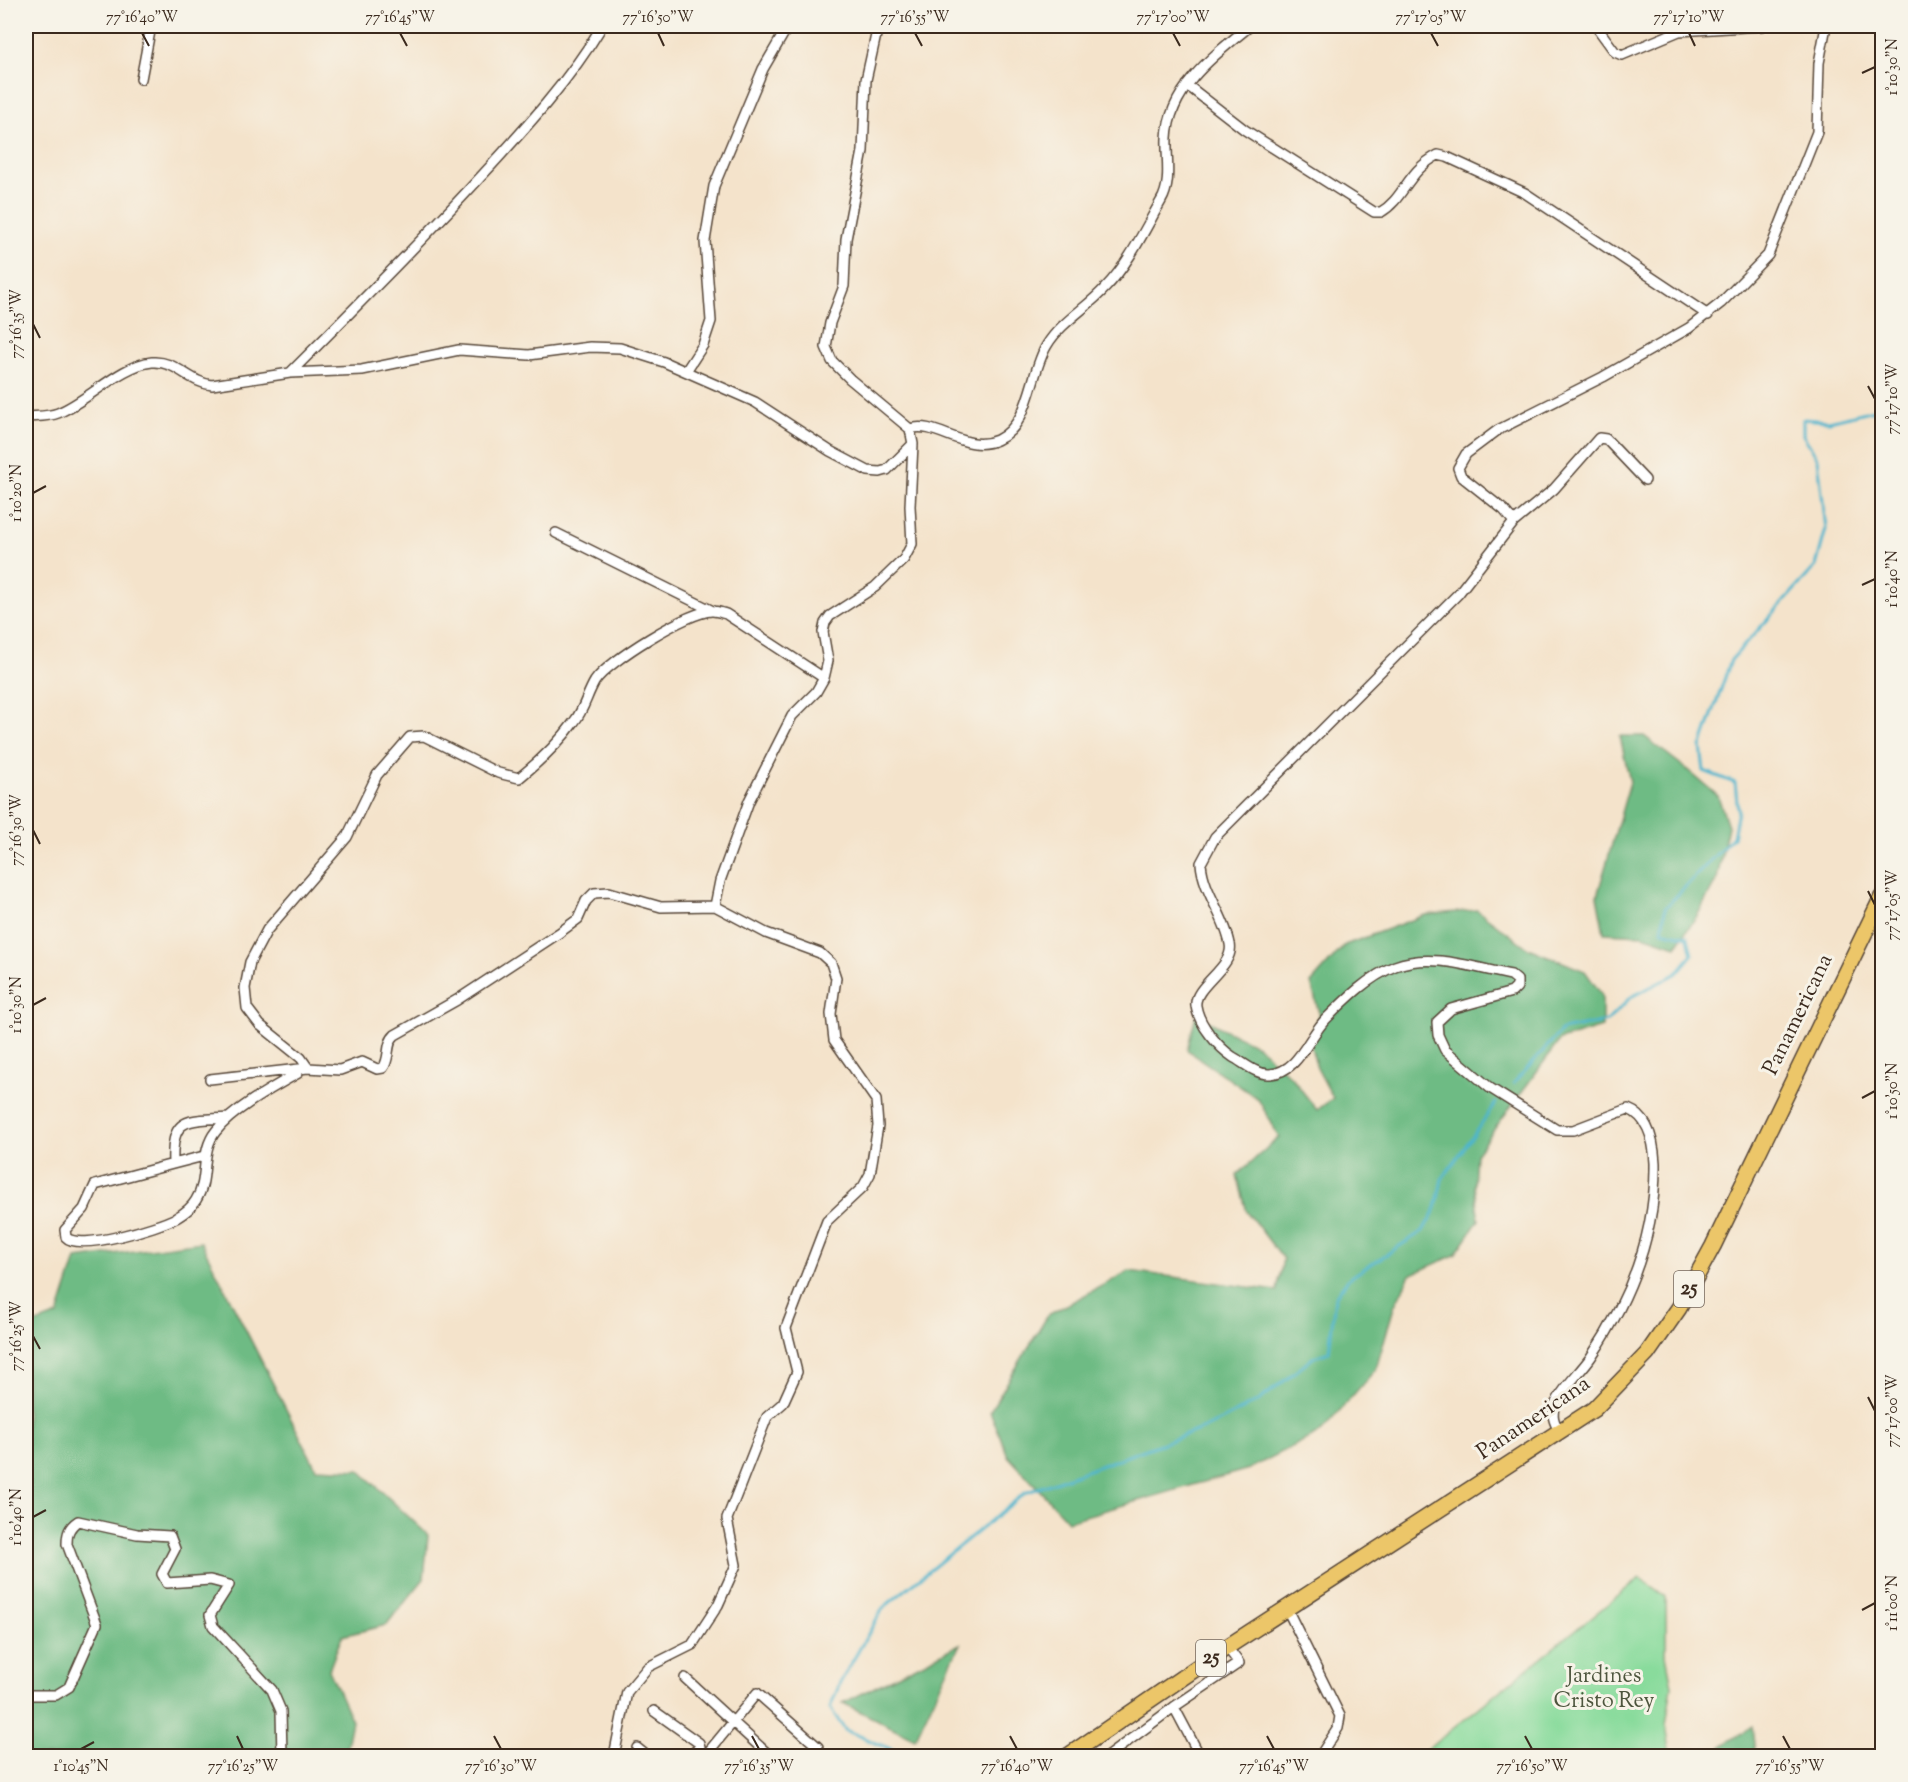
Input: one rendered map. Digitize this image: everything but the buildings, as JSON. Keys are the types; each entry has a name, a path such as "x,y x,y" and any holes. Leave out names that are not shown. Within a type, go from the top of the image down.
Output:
{"main road":[{"name":"Panamericana","path":"1068,1756 1227,1647 1559,1431 1611,1394 1647,1354 1679,1308 1713,1246 1882,897"}],"street":[{"path":"141,79 151,26"},
{"path":"290,373 414,251 501,156 579,62 602,26"},
{"path":"686,371 709,333 711,321 705,241 714,186 763,69 788,26"},
{"path":"715,906 720,881 749,801 792,716 816,692 824,678 828,662 823,632 825,623 830,616 875,587 904,559 912,544 910,506 913,444 910,429 850,379 832,361 826,347 830,323 844,286 846,239 864,151 866,80 878,26"},
{"path":"910,429 920,427 957,440 981,443 998,439 1010,430 1030,394 1047,344 1107,286 1162,199 1167,180 1168,123 1173,106 1187,86 1250,26"},
{"path":"1596,26 1615,52 1622,55 1679,31 1762,26"},
{"path":"1514,522 1504,510 1461,476 1458,468 1466,454 1507,425 1633,361 1708,315 1758,268 1774,245 1817,132 1819,63 1826,26"},
{"path":"1187,86 1245,130 1374,212 1381,212 1391,204 1417,168 1438,155 1447,157 1525,193 1708,315"},
{"path":"26,417 58,413 134,368 150,362 169,365 202,384 246,381 290,373 362,370 459,350 529,356 590,347 627,350 686,371 762,406 830,451 868,471 887,470 913,444"},
{"path":"1559,1431 1553,1419 1556,1403 1590,1358 1610,1326 1646,1247 1653,1216 1654,1152 1651,1136 1640,1117 1628,1109 1573,1130 1557,1130 1490,1088 1445,1050 1437,1028 1442,1016 1451,1009 1512,992 1517,984 1511,975 1435,960 1412,961 1394,967 1357,990 1324,1021 1290,1068 1269,1074 1257,1072 1225,1051 1204,1026 1196,1006 1197,996 1229,955 1231,945 1202,870 1202,863 1210,844 1458,594 1514,522 1554,489 1602,437 1645,480"},
{"path":"556,533 713,610 726,614 824,678"},
{"path":"308,1068 301,1058 260,1025 247,1008 245,988 250,962 267,930 347,837 370,786 404,742 416,735 424,736 498,773 519,777 541,760 575,722 596,681 605,671 628,652 658,634 686,619 713,610"},
{"path":"210,1079 308,1068 334,1070 362,1062 376,1069 383,1068 389,1042 395,1035 457,1000 560,933 578,919 586,901 594,893 609,892 661,907 715,906 766,933 820,953 831,963 836,978 831,1014 834,1040 876,1100 878,1126 870,1174 863,1187 827,1221 786,1328 797,1372 783,1402 766,1417 727,1519 736,1565 718,1605 692,1645 648,1667 627,1692 614,1756"},
{"path":"204,1156 95,1185 84,1209 65,1230 66,1238 73,1243 90,1242 175,1218 195,1203 203,1183 204,1156 209,1142 228,1118 308,1068"},
{"path":"173,1164 173,1140 183,1125 188,1121 228,1118"},
{"path":"26,1695 56,1695 69,1688 97,1624 67,1544 71,1526 78,1521 137,1534 170,1536 175,1549 162,1574 167,1583 210,1580 229,1585 210,1615 213,1626 272,1690 281,1711 282,1756"},
{"path":"1287,1609 1340,1716 1338,1728 1321,1756"},
{"path":"1108,1756 1239,1663 1227,1647"},
{"path":"685,1678 770,1756"},
{"path":"709,1755 757,1693 818,1747"},
{"path":"1174,1707 1200,1756"},
{"path":"654,1711 699,1743 700,1748 690,1756"},
{"path":"637,1748 647,1756"}],"green space":[{"path":"1620,736 1644,736 1684,767 1718,796 1728,826 1717,879 1697,916 1676,946 1643,935 1604,933 1597,896 1630,782"},
{"path":"1477,910 1528,948 1585,971 1602,995 1602,1027 1560,1040 1476,1154 1474,1186 1479,1220 1455,1255 1410,1275 1394,1307 1376,1369 1321,1432 1249,1469 1068,1521 1008,1456 990,1411 1048,1315 1129,1271 1277,1291 1283,1259 1247,1212 1237,1175 1279,1137 1258,1099 1187,1050 1196,1015 1258,1046 1292,1078 1317,1110 1333,1098 1317,1068 1309,1040 1319,1013 1311,983 1345,945 1425,915"},
{"path":"201,1242 316,1468 359,1470 428,1535 424,1579 386,1625 342,1636 329,1670 352,1721 345,1756 26,1756 26,1327 58,1315 76,1259"},
{"name":"Jardines Cristo Rey","path":"1640,1578 1666,1597 1666,1655 1672,1686 1666,1725 1671,1756 1419,1756"},
{"path":"960,1644 915,1739 843,1703"},
{"path":"1752,1726 1755,1756 1707,1756"}],"waterway":[{"path":"1514,1083 1562,1030 1607,1021 1631,997 1676,974 1692,955 1688,937 1662,931 1665,908 1733,837 1738,811 1735,783 1704,771 1701,747 1731,660 1816,566 1826,529 1818,459 1803,435 1803,419 1829,421 1882,408"},
{"path":"907,1756 845,1730 830,1708 840,1683 883,1608 1025,1493 1210,1426 1260,1400 1314,1357 1329,1352 1335,1297 1348,1279 1423,1231 1436,1208 1442,1179 1496,1103"}]}
